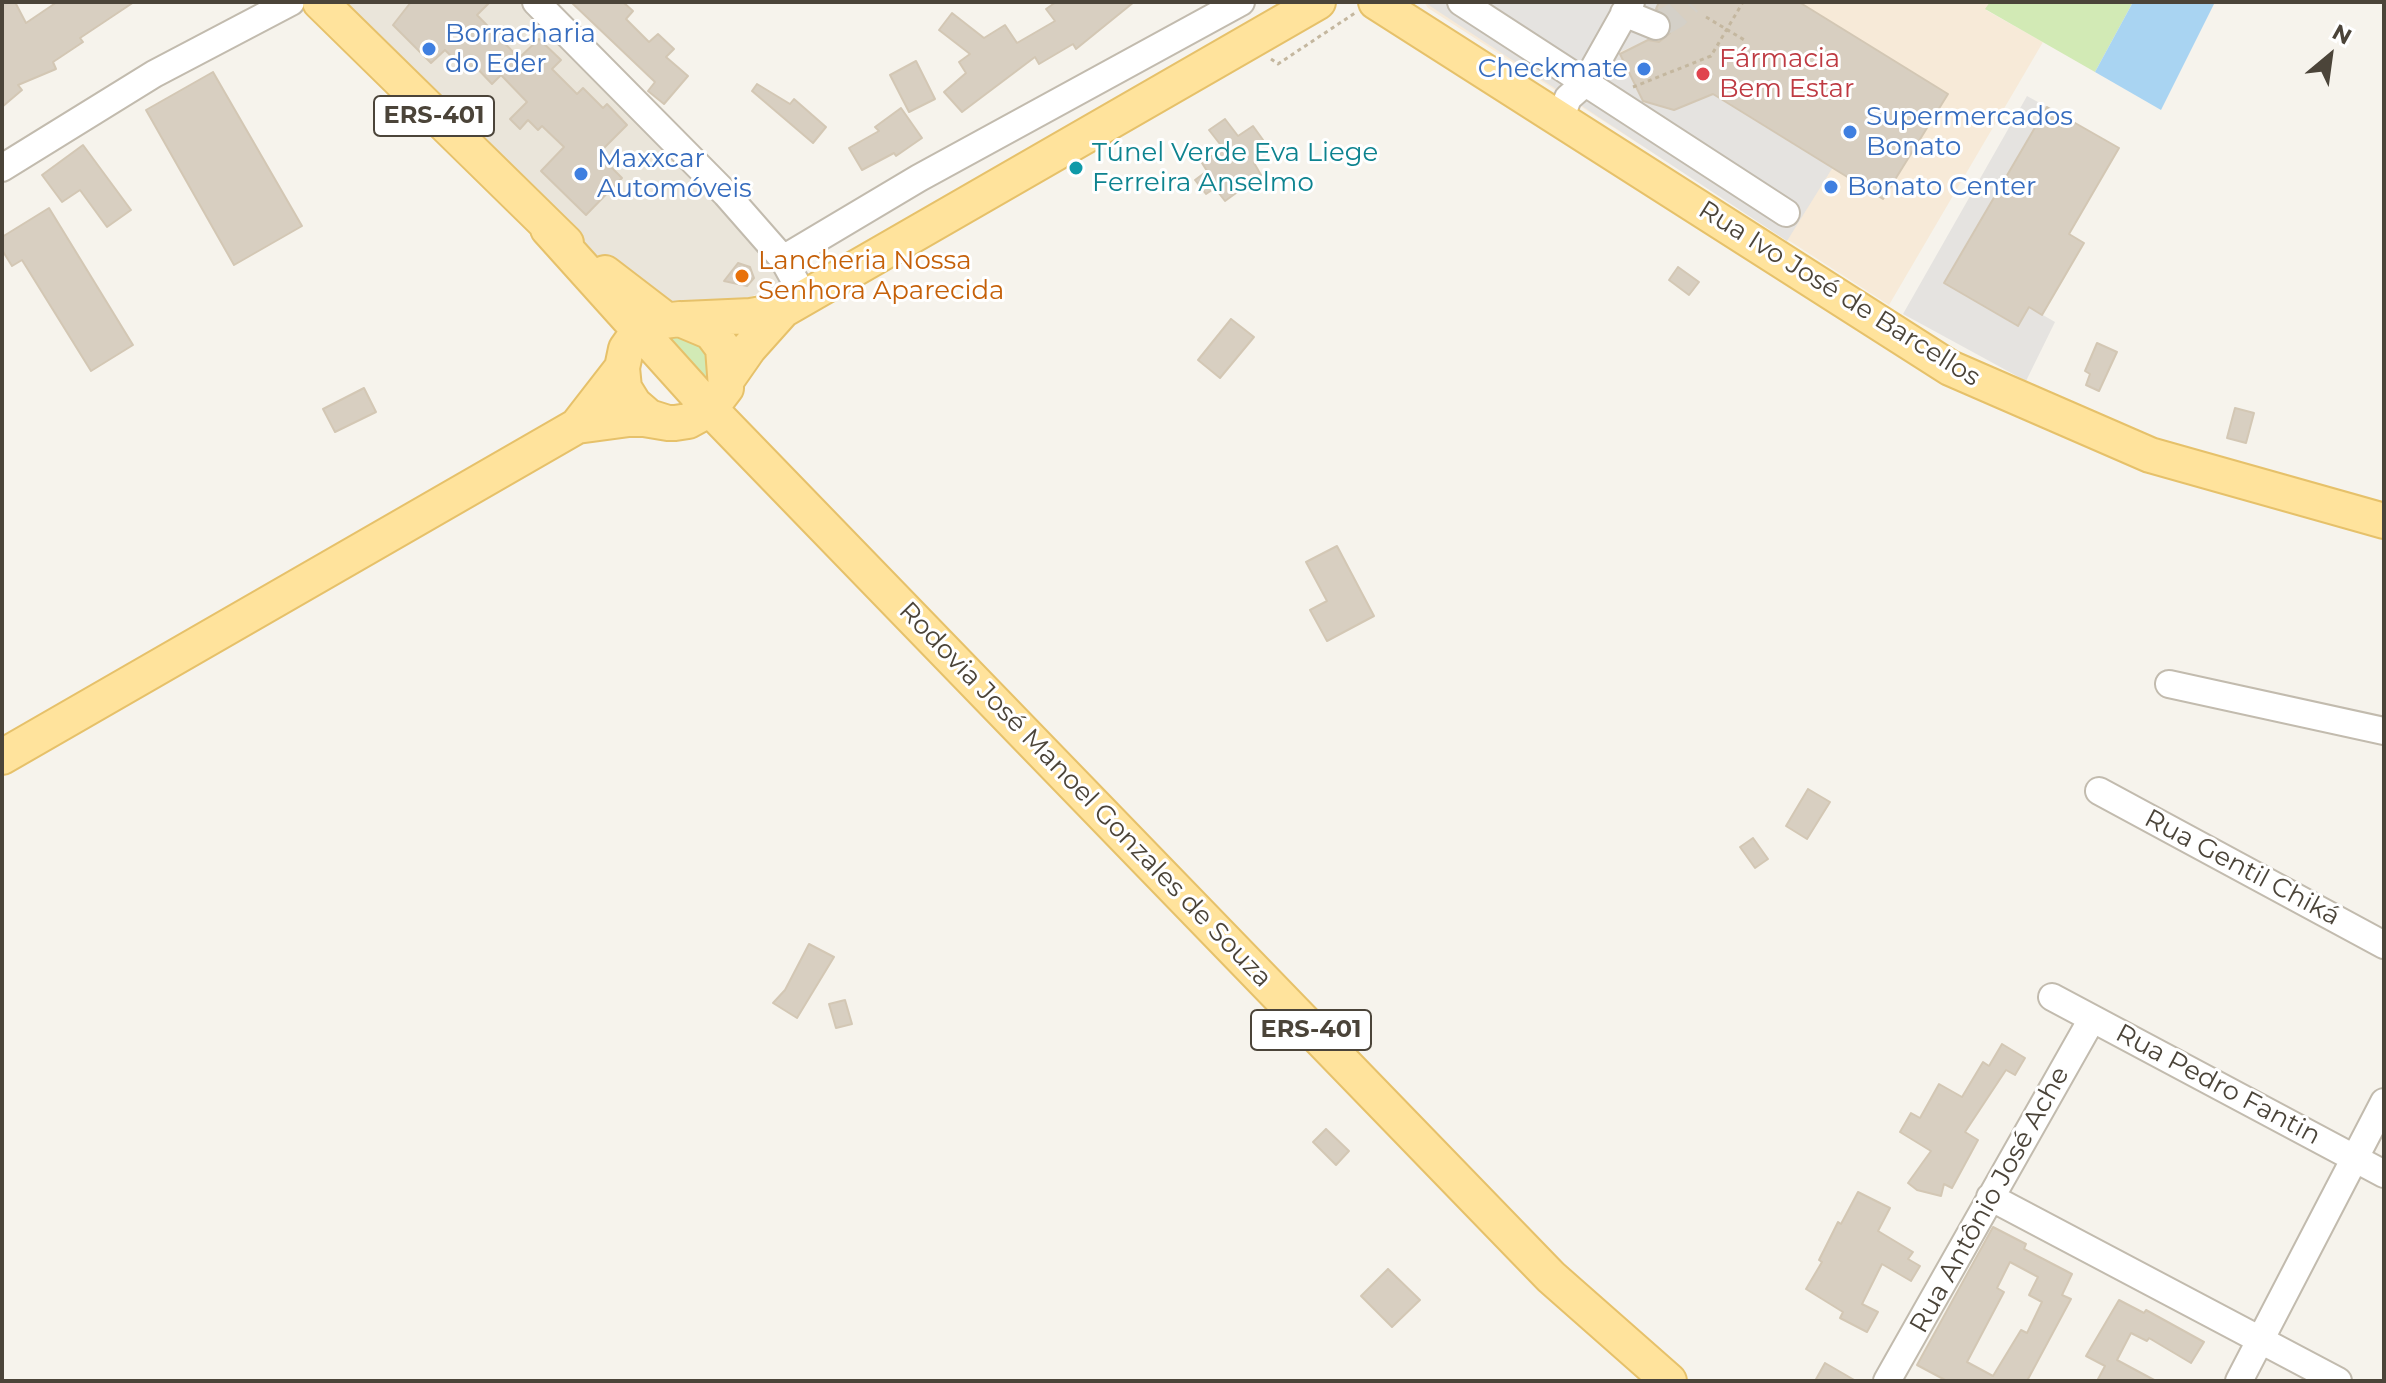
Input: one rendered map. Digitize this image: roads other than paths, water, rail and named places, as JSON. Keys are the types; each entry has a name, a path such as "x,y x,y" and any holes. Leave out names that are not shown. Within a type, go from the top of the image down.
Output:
{"main road":[{"name":"ERS-401","path":"320,2 548,229"},
{"path":"646,339 794,304 1318,2"},
{"name":"Rua Ivo José de Barcellos","path":"1376,2 1412,14 1561,117 1892,331 1986,386 2150,455 2384,521"},
{"path":"548,229 646,339"},
{"path":"548,229 646,339 721,393 785,482"},
{"path":"577,426 629,419 671,423 688,421 721,393 749,348 794,304"},
{"path":"2,757 577,426 646,339 693,322 715,336 723,348 721,393"},
{"path":"646,339 624,388 634,404 649,417 708,435 785,482"},
{"name":"Rodovia José Manoel Gonzales de Souza","path":"785,482 835,538 1551,1277 1669,1381"}],"street":[{"path":"2,168 154,74 291,2"},
{"path":"536,2 726,194 783,259 794,304"},
{"path":"783,259 919,178 1241,2"},
{"path":"1461,2 1786,213"},
{"path":"1561,117 1568,98 1586,82 1627,8 1656,26"},
{"path":"2169,684 2384,731"},
{"name":"Rua Gentil Chiká","path":"2099,791 2384,945"},
{"name":"Rua Pedro Fantin","path":"2052,997 2384,1174"},
{"name":"Rua Antônio José Ache","path":"1891,1380 1990,1197 2092,1019"},
{"path":"2239,1381 2384,1102"},
{"path":"1990,1197 2338,1381"}],"water":[{"path":"2133,2 2215,2 2161,110 2095,72"}],"tunnel":[{"path":"1656,26 1676,15 1689,2"}],"place":[{"name":"Borracharia do Eder","path":"429,49"},
{"name":"Checkmate","path":"1644,69"},
{"name":"Fármacia Bem Estar","path":"1703,74"},
{"name":"Supermercados Bonato","path":"1850,132"},
{"name":"Túnel Verde Eva Liege Ferreira Anselmo","path":"1076,168"},
{"name":"Maxxcar Automóveis","path":"581,174"},
{"name":"Bonato Center","path":"1831,187"},
{"name":"Lancheria Nossa Senhora Aparecida","path":"742,276"}]}
